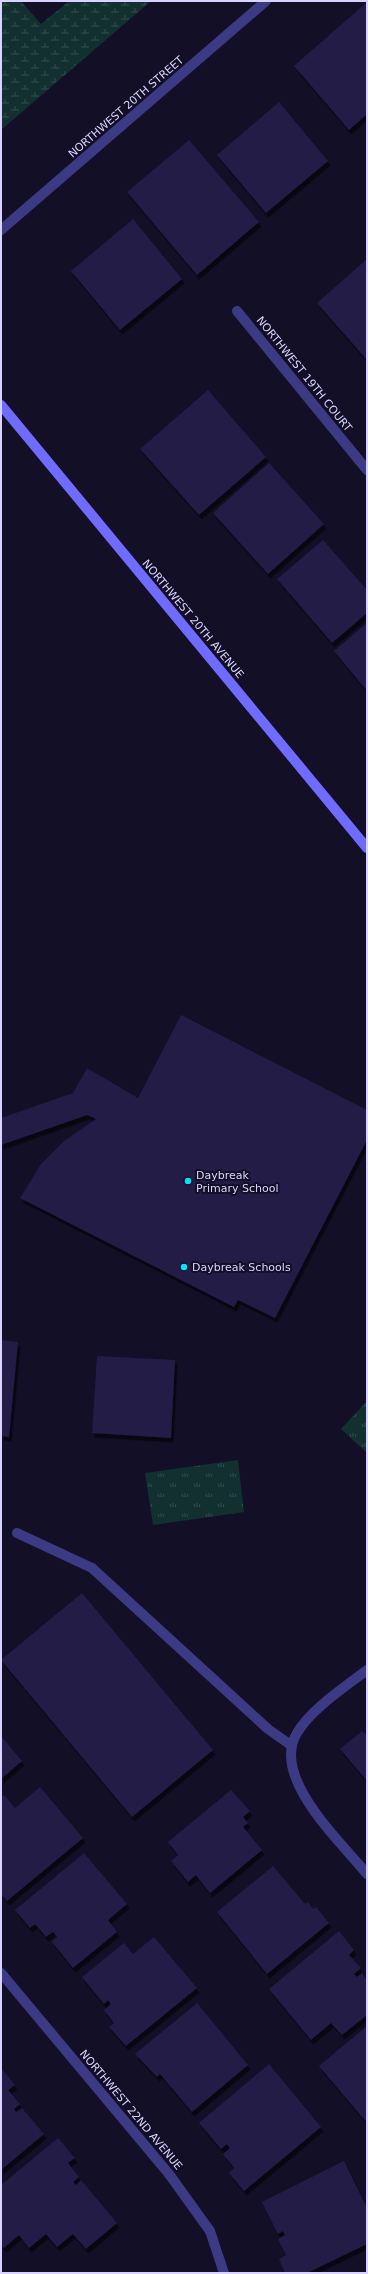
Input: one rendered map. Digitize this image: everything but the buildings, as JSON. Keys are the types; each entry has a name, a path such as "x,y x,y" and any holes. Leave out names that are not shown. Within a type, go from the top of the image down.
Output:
{"street":[{"name":"NORTHWEST 20TH STREET","path":"1,230 266,1"},
{"name":"NORTHWEST 19TH COURT","path":"237,312 367,470"},
{"name":"NORTHWEST 20TH AVENUE","path":"1,405 367,848"},
{"path":"17,1533 92,1568 268,1729 292,1746"},
{"path":"367,1670 306,1721 296,1734 292,1746 292,1769 296,1783 306,1801 367,1874"},
{"name":"NORTHWEST 22ND AVENUE","path":"1,1973 169,2174 210,2231 224,2273"}],"green space":[{"path":"1,1 21,1 41,24 69,1 151,1 1,130"},
{"path":"367,1401 367,1453 341,1429"},
{"path":"238,1460 244,1512 153,1525 145,1473"}],"place":[{"name":"Daybreak Primary School","path":"188,1181"},
{"name":"Daybreak Schools","path":"184,1267"}]}
